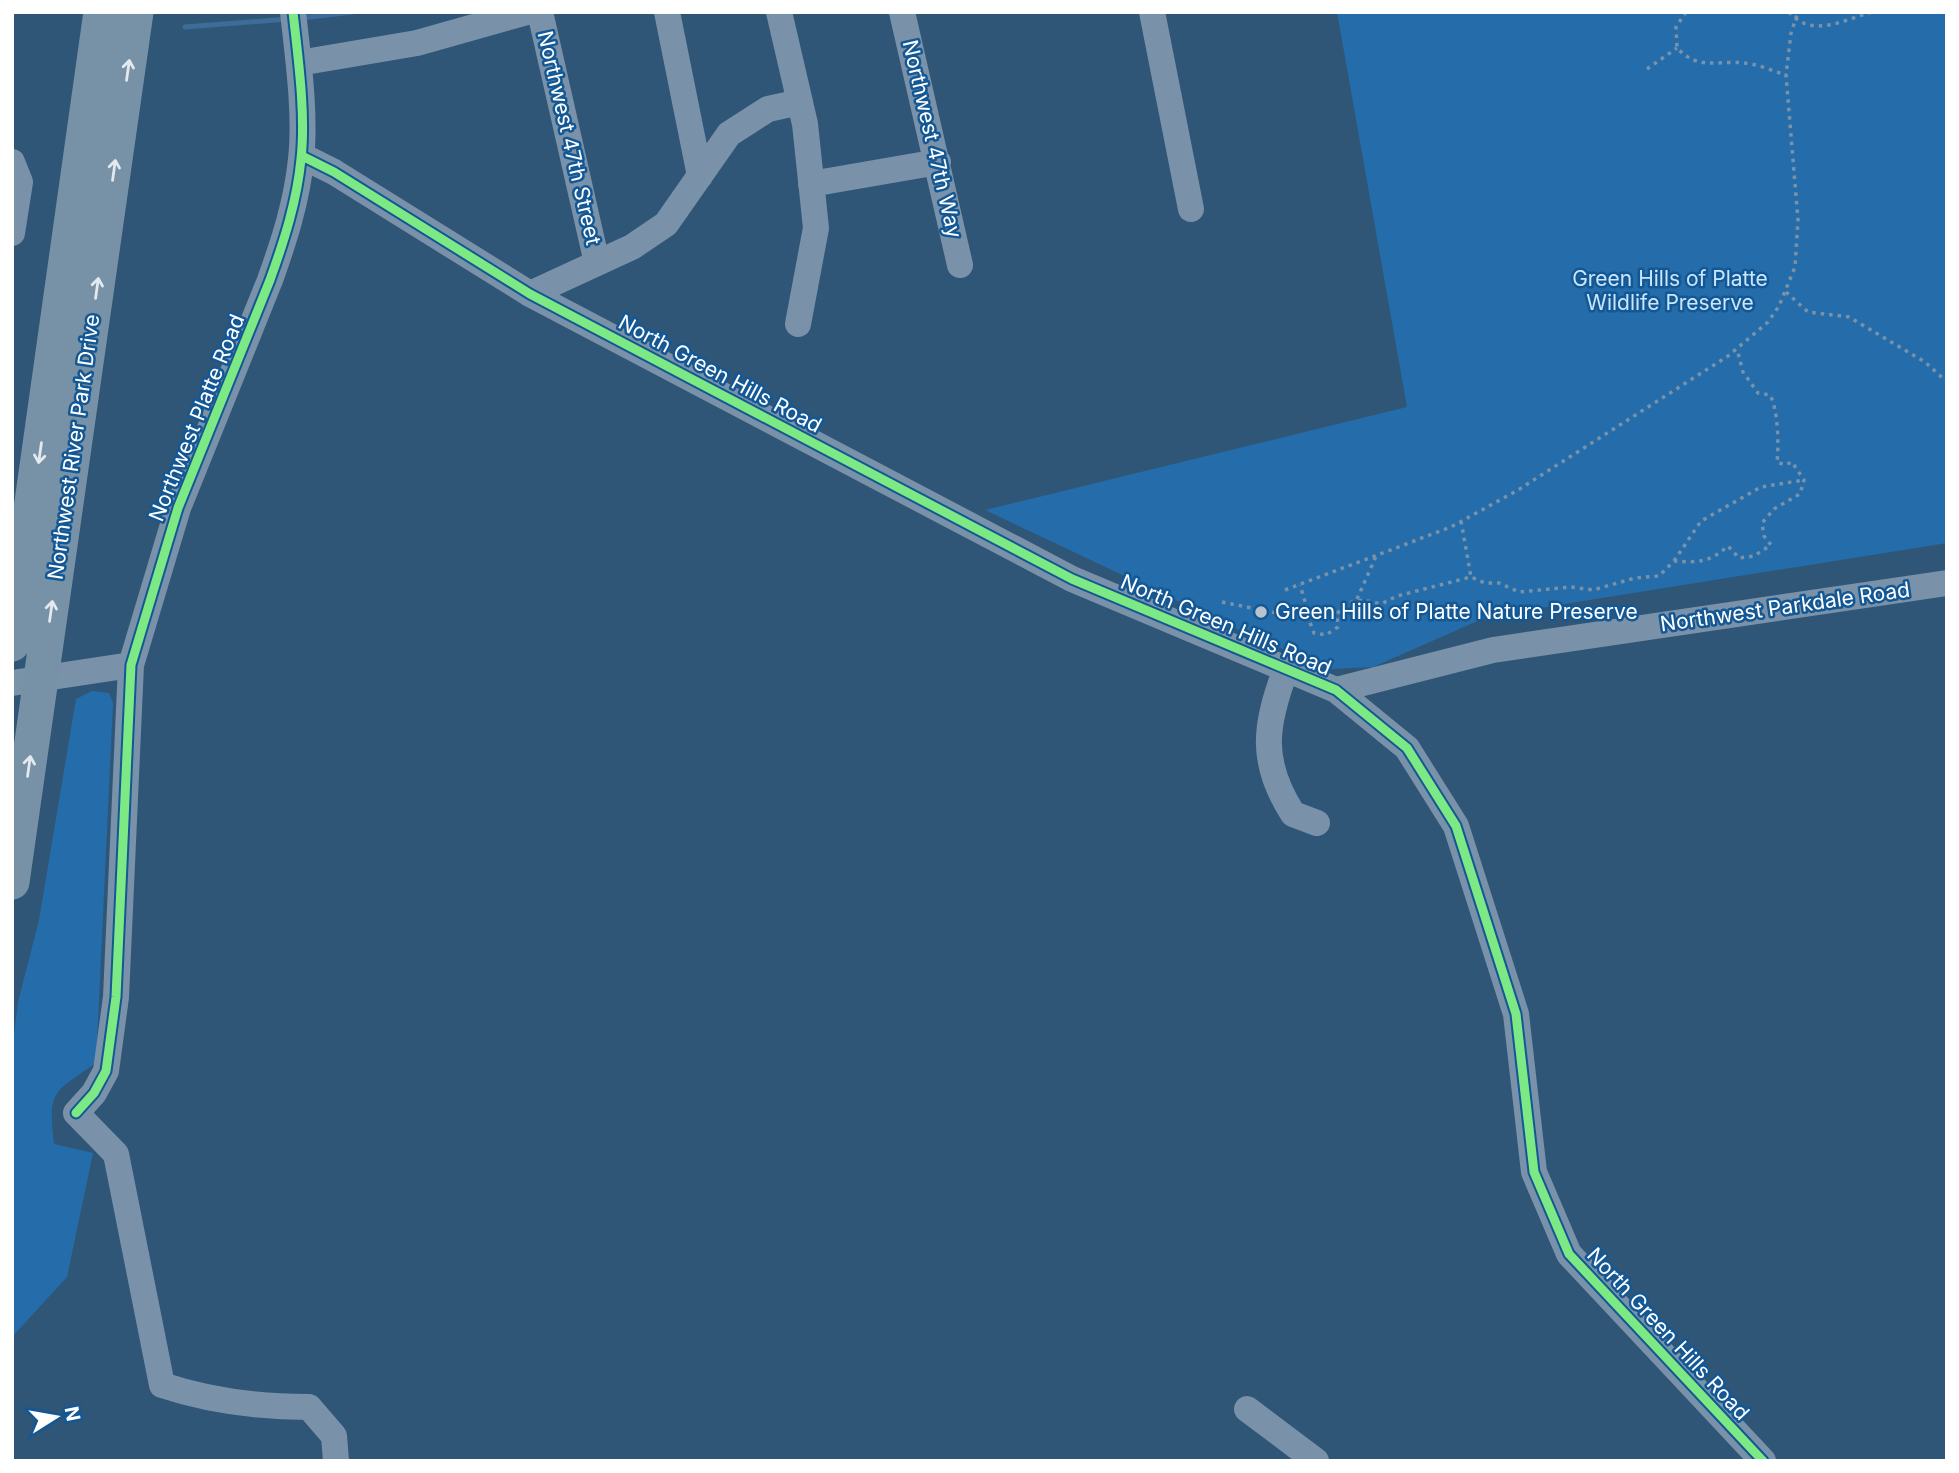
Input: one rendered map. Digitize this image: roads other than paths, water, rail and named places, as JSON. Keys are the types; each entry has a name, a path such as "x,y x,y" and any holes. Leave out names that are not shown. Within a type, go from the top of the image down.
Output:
{"main road":[{"name":"Northwest River Park Drive","path":"12,882 27,680 103,126 101,12"},
{"name":"Northwest River Park Drive","path":"103,126 136,12"},
{"name":"Northwest River Park Drive","path":"12,644 92,209"}],"street":[{"name":"Northwest Platte Road","path":"293,12 298,53 302,156 298,184 284,242 178,508 131,665 116,997 107,1071 94,1093 76,1113 116,1153 162,1385 191,1395 268,1407 309,1407 334,1436 336,1461"},
{"path":"298,53 417,43 527,12"},
{"name":"Northwest 47th Street","path":"540,12 597,263"},
{"path":"667,12 699,176"},
{"path":"779,12 800,102 816,228 798,324"},
{"name":"Northwest 47th Way","path":"902,12 960,265"},
{"path":"1152,12 1191,209"},
{"path":"530,294 632,247 666,224 729,134 768,109 800,102"},
{"name":"North Green Hills Road","path":"302,156 334,172 530,294 1072,579 1336,690 1407,748 1456,826 1516,1014 1534,1172 1569,1254 1763,1461"},
{"path":"12,162 20,182 12,233"},
{"path":"811,184 938,162"},
{"name":"Northwest Parkdale Road","path":"1336,690 1493,650 1947,583"},
{"path":"27,680 131,665"},
{"path":"1286,669 1267,732 1272,775 1293,814 1317,823"},
{"path":"1247,1409 1316,1461"}],"waterway":[{"path":"301,18 353,12"},
{"path":"185,27 288,19"}],"place":[{"name":"Green Hills of Platte Nature Preserve","path":"1261,612"}],"park label":[{"name":"Green Hills of Platte Wildlife Preserve","path":"1670,291"}]}
